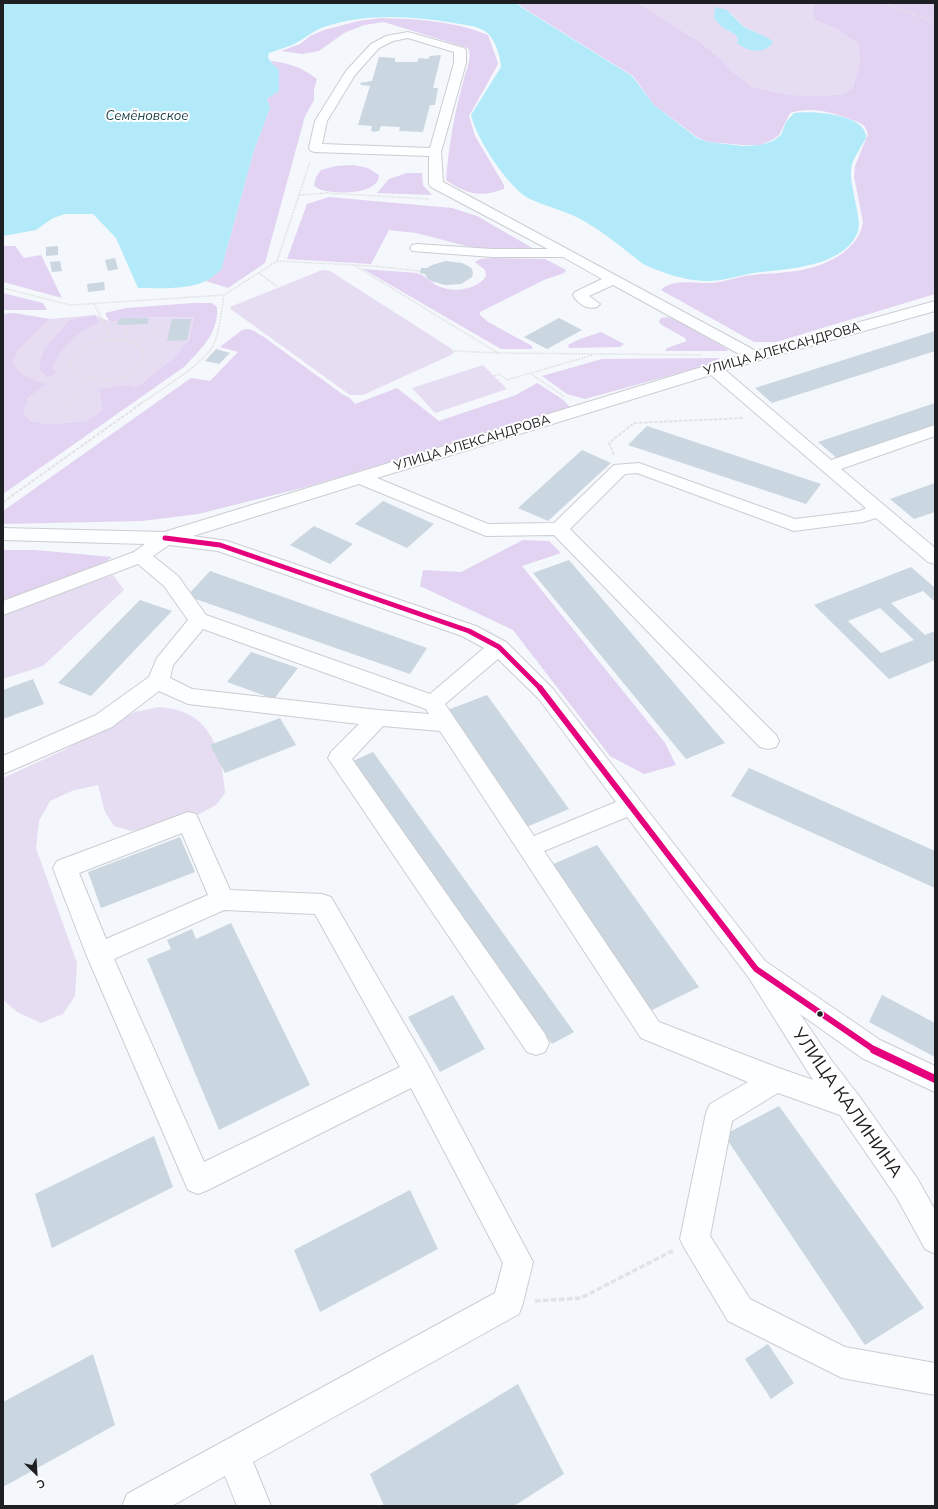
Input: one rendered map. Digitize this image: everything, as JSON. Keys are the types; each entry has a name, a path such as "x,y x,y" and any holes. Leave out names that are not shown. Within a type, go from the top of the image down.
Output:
{"street":[{"path":"435,152 315,148 321,121 350,73 375,46 390,38 408,35 460,50 460,63 435,152 436,184 754,356"},
{"path":"417,248 466,253 522,255 566,253"},
{"path":"592,304 582,298 580,294 614,279"},
{"name":"УЛИЦА АЛЕКСАНДРОВА","path":"3,534 165,538 754,356 935,306"},
{"path":"714,369 879,510 932,551"},
{"path":"829,467 935,430"},
{"path":"360,478 486,530 559,529 620,469 639,468 794,525 862,516 879,510"},
{"path":"559,529 768,741"},
{"path":"3,608 141,556 165,538 220,545 469,632 499,647 546,694 756,969 871,1049 935,1079"},
{"path":"141,556 171,580 199,620 434,703 528,848 650,1030 776,1080 849,1105"},
{"path":"3,765 104,721 158,681 164,663 199,620"},
{"path":"434,703 499,647"},
{"path":"158,681 188,696 378,718 446,723"},
{"path":"378,718 338,758 536,1043"},
{"path":"528,848 632,805"},
{"path":"222,900 188,821 65,868 99,954 198,1180 418,1072"},
{"path":"99,954 222,900 322,904 418,1072 518,1262 508,1303 139,1506"},
{"name":"УЛИЦА КАЛИНИНА","path":"756,969 822,1070 849,1105 907,1188 935,1239"},
{"path":"776,1080 720,1113 695,1239 739,1310 842,1362 935,1379"},
{"path":"233,1454 254,1506"}],"path":[{"path":"884,3 935,23"},
{"path":"277,261 315,148"},
{"path":"299,195 326,193 401,198 468,200"},
{"path":"3,288 70,305 94,304 224,295 277,261 420,270"},
{"path":"354,265 498,353"},
{"path":"259,273 278,287"},
{"path":"3,502 199,362 213,346 220,320 224,295"},
{"path":"94,304 107,329 110,340"},
{"path":"122,340 129,327"},
{"path":"134,344 159,332"},
{"path":"110,340 122,340 141,348 144,357 140,367 134,372 109,380 87,379 72,372 70,367 71,358 81,348 110,340"},
{"path":"436,350 498,353 727,355 736,362"},
{"path":"494,376 500,374 506,380 597,354"},
{"path":"530,373 574,402 581,409"},
{"path":"65,406 87,379"},
{"path":"620,469 609,444 634,423 771,418"},
{"path":"508,1303 581,1298 695,1239"}],"shaded area":[{"path":"518,3 638,3 700,42 752,87 792,95 821,96 845,94 853,87 860,62 858,44 840,31 815,20 812,9 816,3 935,3 935,294 776,342 754,342 661,290 666,286 684,282 711,283 761,274 798,271 822,264 834,259 844,252 859,234 863,222 854,177 855,166 868,134 866,129 858,122 837,115 821,111 805,110 790,113 779,135 760,145 708,142 697,137 654,105 633,76 522,7"},
{"path":"638,3 816,3 812,9 815,20 840,31 858,44 860,62 853,87 845,94 821,96 792,95 752,87 700,42","holes":["715,11 732,14 744,27 753,31 738,40 736,35 722,27 714,14"]},
{"path":"381,18 422,20 449,24 475,30 488,35 498,63 469,116 475,136 504,185 504,189 481,194 474,193 461,189 446,180 455,114 469,61 470,54 468,48 384,22 364,25 344,33 319,51 302,54 281,51 300,44 310,36 324,30 358,21"},
{"path":"270,61 295,66 306,71 317,79 314,89 314,100 305,116 265,263 228,288 206,281 221,270 254,150 270,108 267,99 279,70"},
{"path":"353,165 368,168 379,175 373,186 358,191 332,192 324,191 314,186 316,177 321,170 336,166"},
{"path":"407,173 422,173 423,185 432,195 377,193 389,179"},
{"path":"329,197 452,208 477,216 534,249 513,251 474,248 416,233 389,230 371,264 287,259 307,204"},
{"path":"3,246 15,246 24,258 41,255 62,298 3,282"},
{"path":"480,259 545,259 566,270 564,273 544,280 480,312 480,315 488,322 532,346 532,349 501,349 363,269 417,273 423,275 438,286 457,290 471,287 482,281 486,276 485,270 475,262"},
{"path":"322,270 330,271 452,349 454,352 451,355 363,395 350,395 232,310 230,307"},
{"path":"3,293 43,303 47,310 3,310"},
{"path":"212,303 217,307 217,316 212,333 208,340 184,367 3,494 3,314 14,313 49,319 17,351 13,362 19,371 26,377 46,384 30,396 24,408 24,414 31,421 50,424 86,421 103,409 99,389 128,385 137,387 172,359 189,340 194,317 119,318 118,321 109,321 105,313 126,308"},
{"path":"14,313 49,319 95,315 109,321 119,318 194,317 189,340 172,359 137,387 128,385 103,409 86,421 50,424 31,421 24,414 24,405 33,393 3,391 3,314"},
{"path":"95,315 99,323 84,330 66,346 56,359 53,367 56,373 48,377 41,371 39,366 44,349 70,320"},
{"path":"667,317 674,319 727,349 728,351 665,351 667,348 687,341 685,338 660,324 659,321 661,318"},
{"path":"248,329 264,337 342,394 350,398 355,404 397,388 439,421 516,395 537,383 562,399 570,407 310,486 198,514 142,521 3,524 3,511 191,378 210,381 238,352 220,347 242,330"},
{"path":"601,332 624,344 620,347 569,348 568,345 580,339"},
{"path":"720,358 715,363 585,399 567,394 542,376 602,359"},
{"path":"483,365 507,389 435,413 412,388"},
{"path":"523,540 549,541 561,553 522,566 665,743 676,765 644,774 610,756 513,630 420,586 423,570 461,572"},
{"path":"3,550 35,550 112,557 98,567 3,600"},
{"path":"113,575 124,590 43,666 3,679 3,613"},
{"path":"159,707 175,709 190,715 200,722 208,732 219,754 225,793 216,805 190,819 131,831 114,826 105,812 98,785 72,791 50,801 39,821 36,848 77,963 75,996 63,1014 41,1023 17,1012 3,1000 3,778 62,751 135,712"}],"water":[{"name":"Семёновское","path":"3,3 517,3 521,7 632,76 654,105 697,138 708,142 743,146 760,145 773,141 781,135 786,122 794,113 802,112 837,115 858,124 864,130 866,138 854,158 851,167 852,186 859,226 858,231 851,243 840,253 827,259 796,268 753,273 723,280 710,281 680,278 650,267 643,264 607,236 584,221 571,214 530,199 521,193 494,162 479,136 471,115 501,67 500,58 492,38 489,35 482,30 466,25 405,17 356,19 324,27 292,45 269,53 268,57 270,61 279,70 279,91 267,99 270,108 254,150 221,270 208,280 191,286 173,288 138,288 116,238 93,214 65,214 53,218 36,230 3,236"},
{"path":"716,7 727,10 744,27 770,39 773,42 766,49 756,51 741,46 737,43 738,40 736,35 722,27 714,18"}],"building":[{"path":"441,55 433,88 438,88 435,105 430,105 423,132 399,131 400,127 381,126 379,131 373,132 371,130 372,126 358,125 370,86 361,85 360,83 372,81 379,57 395,58 395,62 417,62 419,58 428,59 430,56"},
{"path":"58,246 58,255 46,256 46,247"},
{"path":"115,258 118,269 108,271 105,260"},
{"path":"60,261 62,271 52,272 50,262"},
{"path":"446,261 462,263 468,266 472,269 472,277 461,284 445,285 431,281 425,274 420,273 421,268 427,268"},
{"path":"104,282 105,290 88,292 87,284"},
{"path":"120,318 149,318 147,324 117,325"},
{"path":"559,318 582,330 547,349 524,337"},
{"path":"172,319 191,319 187,340 167,341"},
{"path":"935,331 935,351 772,403 755,388"},
{"path":"216,349 230,353 219,364 205,361"},
{"path":"935,403 935,426 838,459 818,442"},
{"path":"647,426 821,484 806,504 628,445"},
{"path":"582,450 611,463 548,521 518,508"},
{"path":"935,483 935,512 914,519 890,499"},
{"path":"383,501 434,524 407,548 355,524"},
{"path":"314,526 353,544 330,564 290,545"},
{"path":"569,560 725,743 686,759 533,573"},
{"path":"911,567 935,588 935,602 923,591 891,603 925,635 935,631 935,660 889,679 814,605","holes":["880,608 914,640 881,653 848,621"]},
{"path":"210,571 427,648 410,674 187,596"},
{"path":"140,600 172,611 91,696 58,683"},
{"path":"251,652 298,668 274,699 227,682"},
{"path":"33,679 44,704 3,719 3,690"},
{"path":"487,695 569,809 524,828 445,711"},
{"path":"280,718 296,745 225,773 210,745"},
{"path":"373,752 574,1032 552,1044 353,761"},
{"path":"749,768 935,851 935,888 731,796"},
{"path":"180,837 195,872 101,908 88,872"},
{"path":"597,845 699,987 648,1012 549,866"},
{"path":"231,923 310,1085 219,1130 147,959 171,949 167,940 192,929 196,939"},
{"path":"453,995 485,1049 440,1072 408,1017"},
{"path":"882,995 935,1023 935,1057 869,1022"},
{"path":"779,1106 924,1308 865,1345 724,1135"},
{"path":"154,1136 173,1187 52,1248 35,1194"},
{"path":"410,1190 438,1249 320,1312 294,1250"},
{"path":"768,1344 794,1383 771,1399 745,1359"},
{"path":"93,1354 115,1425 3,1487 3,1402"},
{"path":"518,1384 564,1474 514,1506 384,1506 370,1474"}],"transit line":[{"path":"165,538 220,545 469,631 499,647 546,694 756,969 871,1049 935,1079"}]}
